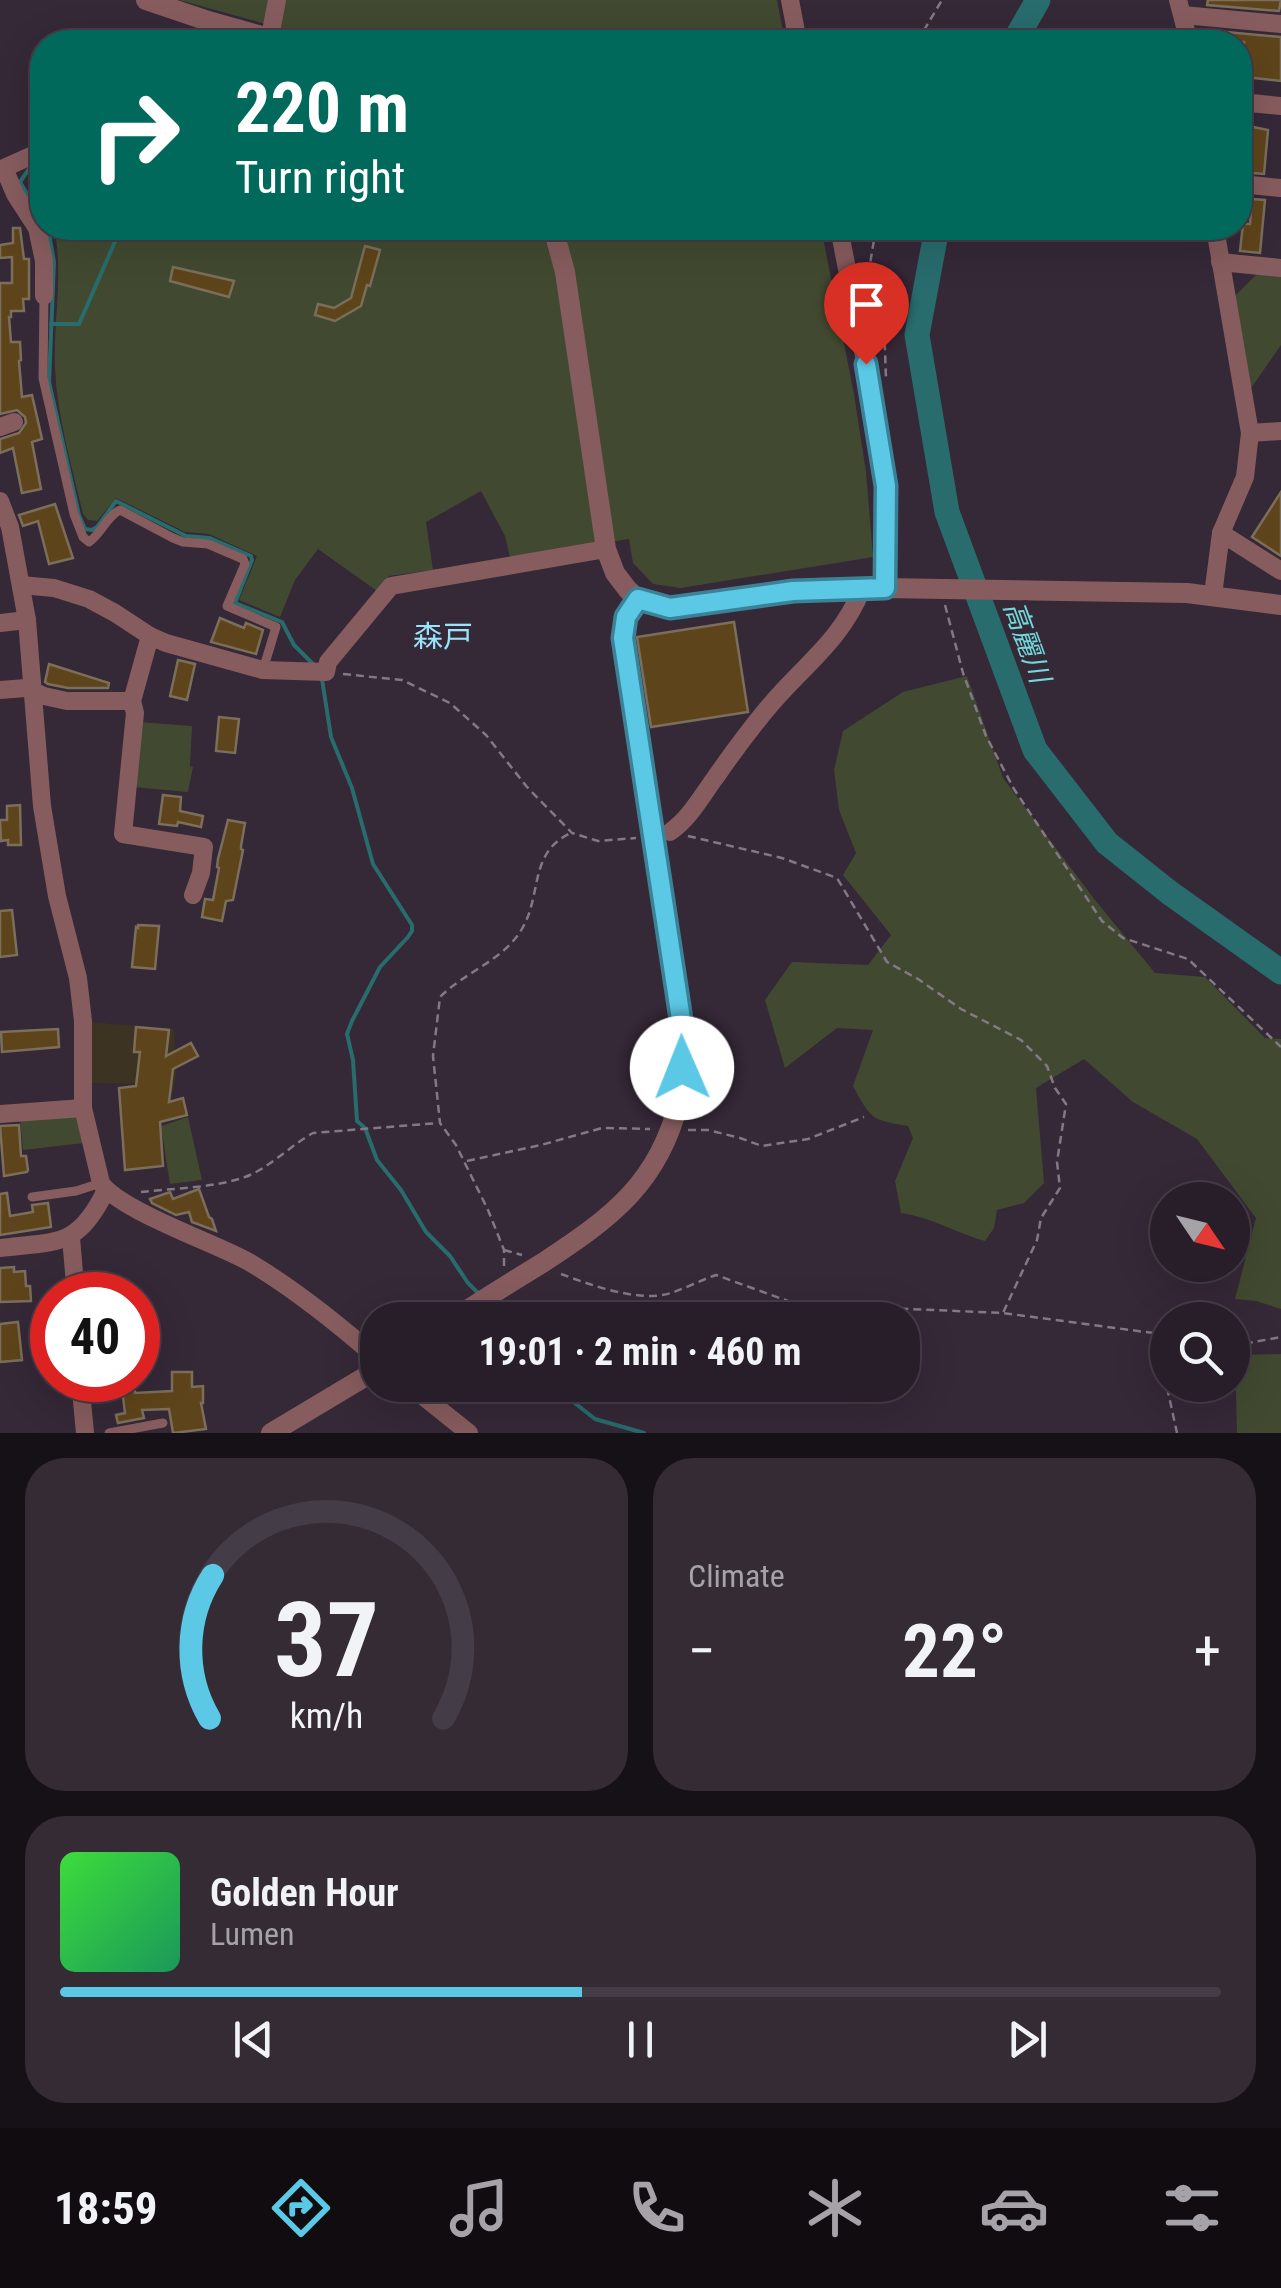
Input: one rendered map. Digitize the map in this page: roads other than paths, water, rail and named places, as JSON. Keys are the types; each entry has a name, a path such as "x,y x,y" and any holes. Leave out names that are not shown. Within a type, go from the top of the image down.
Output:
{"street":[{"path":"146,0 240,30"},
{"path":"275,30 277,0"},
{"path":"790,0 796,30"},
{"path":"1180,8 1281,24"},
{"path":"1252,103 1281,106"},
{"path":"30,157 2,170 30,216"},
{"path":"1252,185 1281,188"},
{"path":"40,240 44,296"},
{"path":"556,240 565,272 606,549 615,573 638,599 670,608 793,591 885,588 942,596 1213,594 1281,605"},
{"path":"841,240 886,486 885,588"},
{"path":"1213,594 1222,533 1245,477 1250,433 1217,240"},
{"path":"1220,262 1281,268"},
{"path":"1250,433 1281,431"},
{"path":"0,501 10,527 27,620 48,849 80,992 83,1108 107,1189 144,1213 247,1261 295,1290 360,1344"},
{"path":"1222,533 1281,571"},
{"path":"21,586 54,588 89,599 166,643 263,670 326,672 328,662 391,586 606,549"},
{"path":"662,834 690,814 768,708 818,658 852,612 862,589"},
{"path":"480,1302 618,1209 650,1172 669,1134 680,1097 684,1039 662,834 623,638 626,617 638,599"},
{"path":"0,623 27,620"},
{"path":"150,636 132,700 135,713 123,834 204,847 193,895"},
{"path":"0,690 26,688 67,701 132,700"},
{"path":"0,1114 83,1108"},
{"path":"0,1248 71,1238 92,1218 107,1189"},
{"path":"71,1238 74,1272"},
{"path":"271,1433 360,1380"},
{"path":"82,1402 85,1433"},
{"path":"430,1402 469,1433"}],"lane":[{"path":"44,296 42,378 82,537 89,542 95,538 120,510 183,542 208,544 243,559 245,564 227,606 276,626 263,670"},
{"path":"32,1197 107,1189"},
{"path":"109,1433 163,1424"}],"waterway":[{"name":"高麗川","path":"1021,30 1038,0"},
{"path":"30,169 20,182 30,199"},
{"path":"50,240 54,262 49,382 85,529 97,527 116,501 186,536 210,538 251,556 235,603 282,622 294,645 315,666"},
{"path":"51,324 79,324 116,240"},
{"name":"高麗川","path":"935,240 917,335 947,512 1035,750 1107,843 1281,972"},
{"path":"322,679 331,737 352,788 373,864 412,925 408,937 380,967 347,1034 357,1121 365,1128 377,1160 426,1232 478,1293"},
{"path":"574,1402 595,1419 644,1433"}],"district":[{"name":"森戸","path":"443,636"}]}
